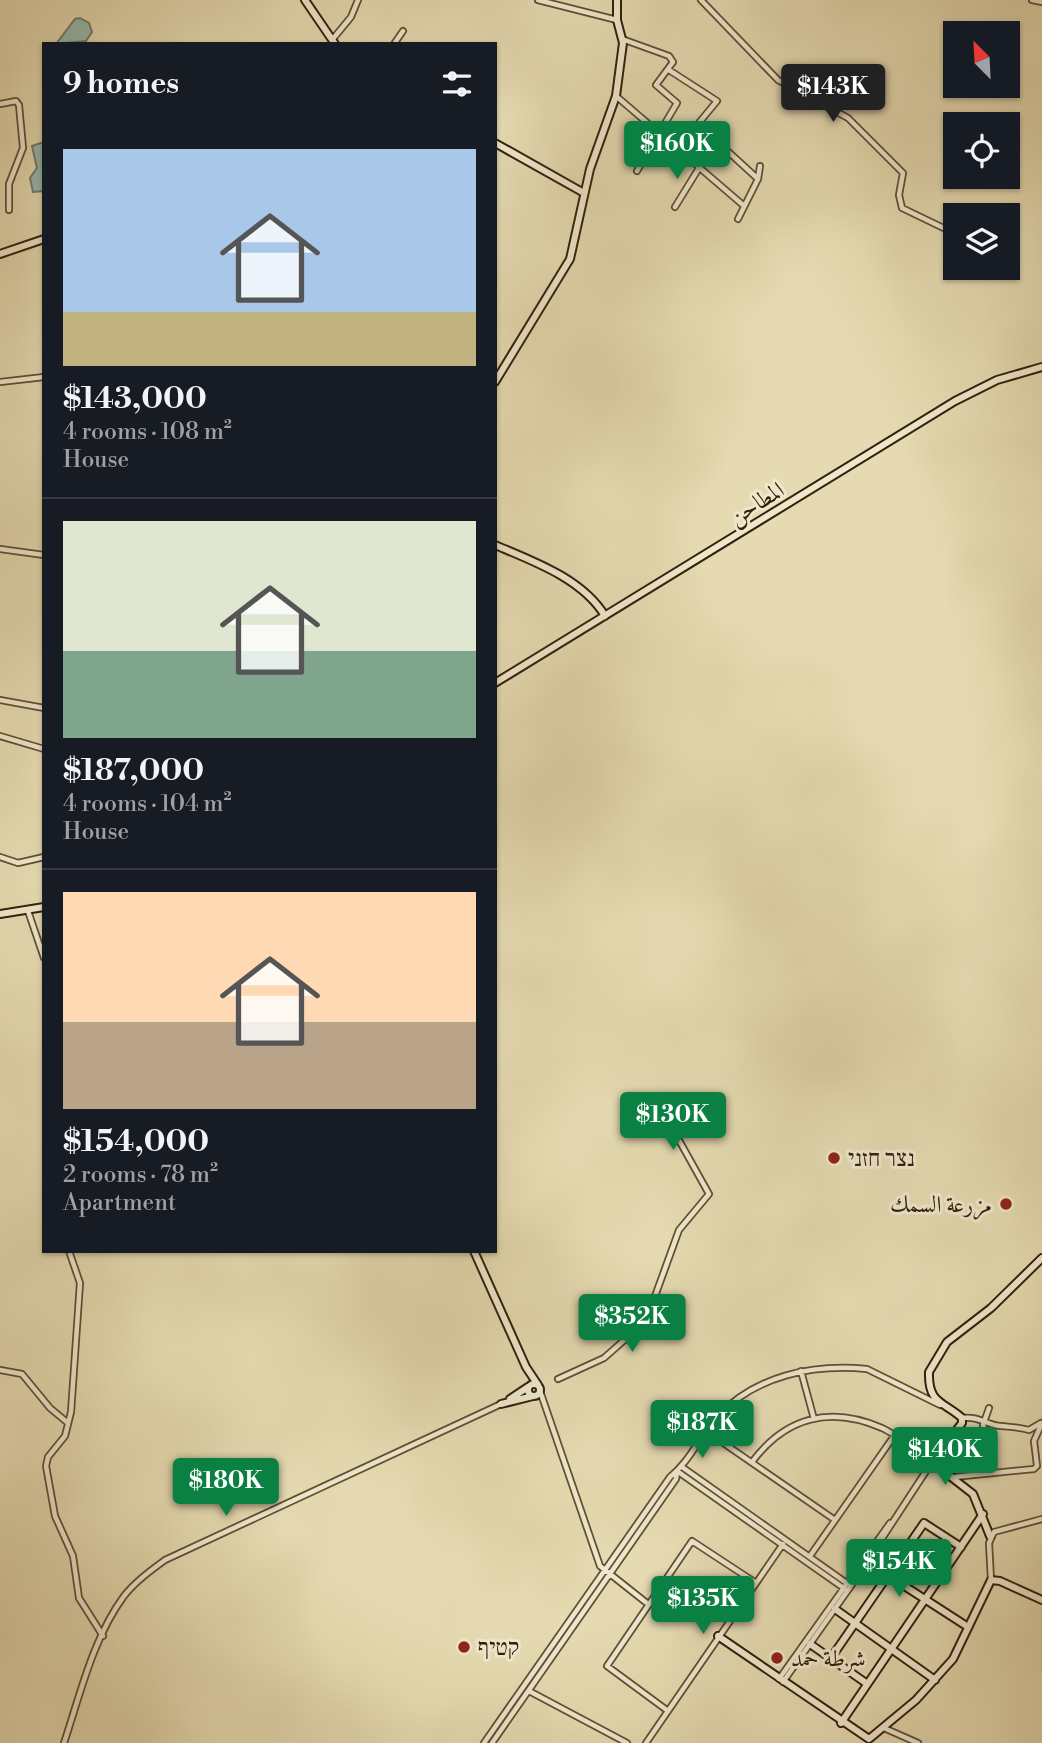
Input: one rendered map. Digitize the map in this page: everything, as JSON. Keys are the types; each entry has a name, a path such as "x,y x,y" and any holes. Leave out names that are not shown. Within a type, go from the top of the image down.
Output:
{"street":[{"path":"305,0 333,42 351,17 358,0"},
{"path":"538,0 617,20"},
{"path":"497,379 570,259 599,138 616,96 622,39 617,20 617,0"},
{"path":"701,0 778,79 848,118 903,173 899,195 902,208 943,228"},
{"path":"1032,0 1042,2"},
{"path":"395,42 403,31"},
{"path":"622,39 668,56 673,62 660,79 657,88 677,103 637,171"},
{"path":"669,70 717,100 698,124 758,180"},
{"path":"616,96 743,205"},
{"path":"0,104 16,101 19,105 23,148 9,184 9,211"},
{"path":"497,144 584,193"},
{"path":"738,219 758,180 760,166"},
{"path":"675,207 699,167"},
{"path":"0,254 42,240"},
{"name":"المطاحن","path":"497,682 955,401 988,383 1042,367"},
{"path":"0,382 42,377"},
{"path":"497,546 546,567 588,595 605,616"},
{"path":"0,549 42,555"},
{"path":"0,699 42,708"},
{"path":"0,736 42,748"},
{"path":"0,857 18,863 42,857"},
{"path":"0,914 42,908"},
{"path":"28,911 42,952"},
{"path":"558,1379 604,1358 638,1328 650,1310 679,1230 709,1194 656,1099"},
{"path":"70,1253 80,1283 80,1300 68,1423 60,1445 48,1457 46,1466 55,1516 73,1556 79,1598 103,1636"},
{"path":"475,1253 538,1393 591,1545 607,1573 648,1604"},
{"path":"941,1405 933,1395 929,1380 938,1353 958,1331 991,1308 1041,1260"},
{"path":"526,1367 529,1386 538,1393"},
{"path":"492,1743 670,1477 679,1469 706,1431 737,1400 769,1381 819,1368 867,1369 962,1418 983,1419 999,1426 1010,1425 1029,1430 1042,1424"},
{"path":"0,1370 22,1374 58,1417 68,1423"},
{"path":"801,1371 814,1419"},
{"path":"64,1743 103,1636 124,1596 165,1560 501,1404 529,1386"},
{"path":"501,1404 538,1393"},
{"path":"989,1408 983,1419 992,1449"},
{"path":"780,1681 962,1423 962,1418"},
{"path":"718,1636 867,1741 935,1680 953,1658 991,1580 990,1536 973,1494 954,1476 894,1436 859,1420 814,1419 782,1429 768,1440 752,1462"},
{"path":"954,1476 1040,1465 1034,1441 1042,1424"},
{"path":"706,1431 835,1520"},
{"path":"809,1558 894,1436"},
{"path":"679,1469 783,1544 809,1558"},
{"path":"679,1469 847,1587"},
{"path":"841,1723 983,1514"},
{"path":"990,1536 998,1529 1042,1519"},
{"path":"831,1658 924,1523 961,1547"},
{"path":"668,1711 607,1666 648,1604 692,1541 756,1583"},
{"path":"646,1743 783,1544"},
{"path":"484,1743 607,1573"},
{"path":"888,1576 968,1627"},
{"path":"991,1580 1000,1581 1042,1600"},
{"path":"780,1681 835,1609 847,1587"},
{"path":"835,1609 935,1680"},
{"path":"810,1644 866,1683"},
{"path":"529,1691 627,1743"},
{"path":"884,1728 918,1743"}],"water":[{"path":"80,18 89,23 92,32 86,41 58,42 75,19"},
{"path":"42,143 42,191 33,192 30,178 37,168 32,146"}],"place":[{"name":"נצר חזני","path":"834,1158"},
{"name":"مزرعة السمك","path":"1006,1204"},
{"name":"קטיף","path":"464,1647"},
{"name":"شرطة حمد","path":"777,1658"}]}
